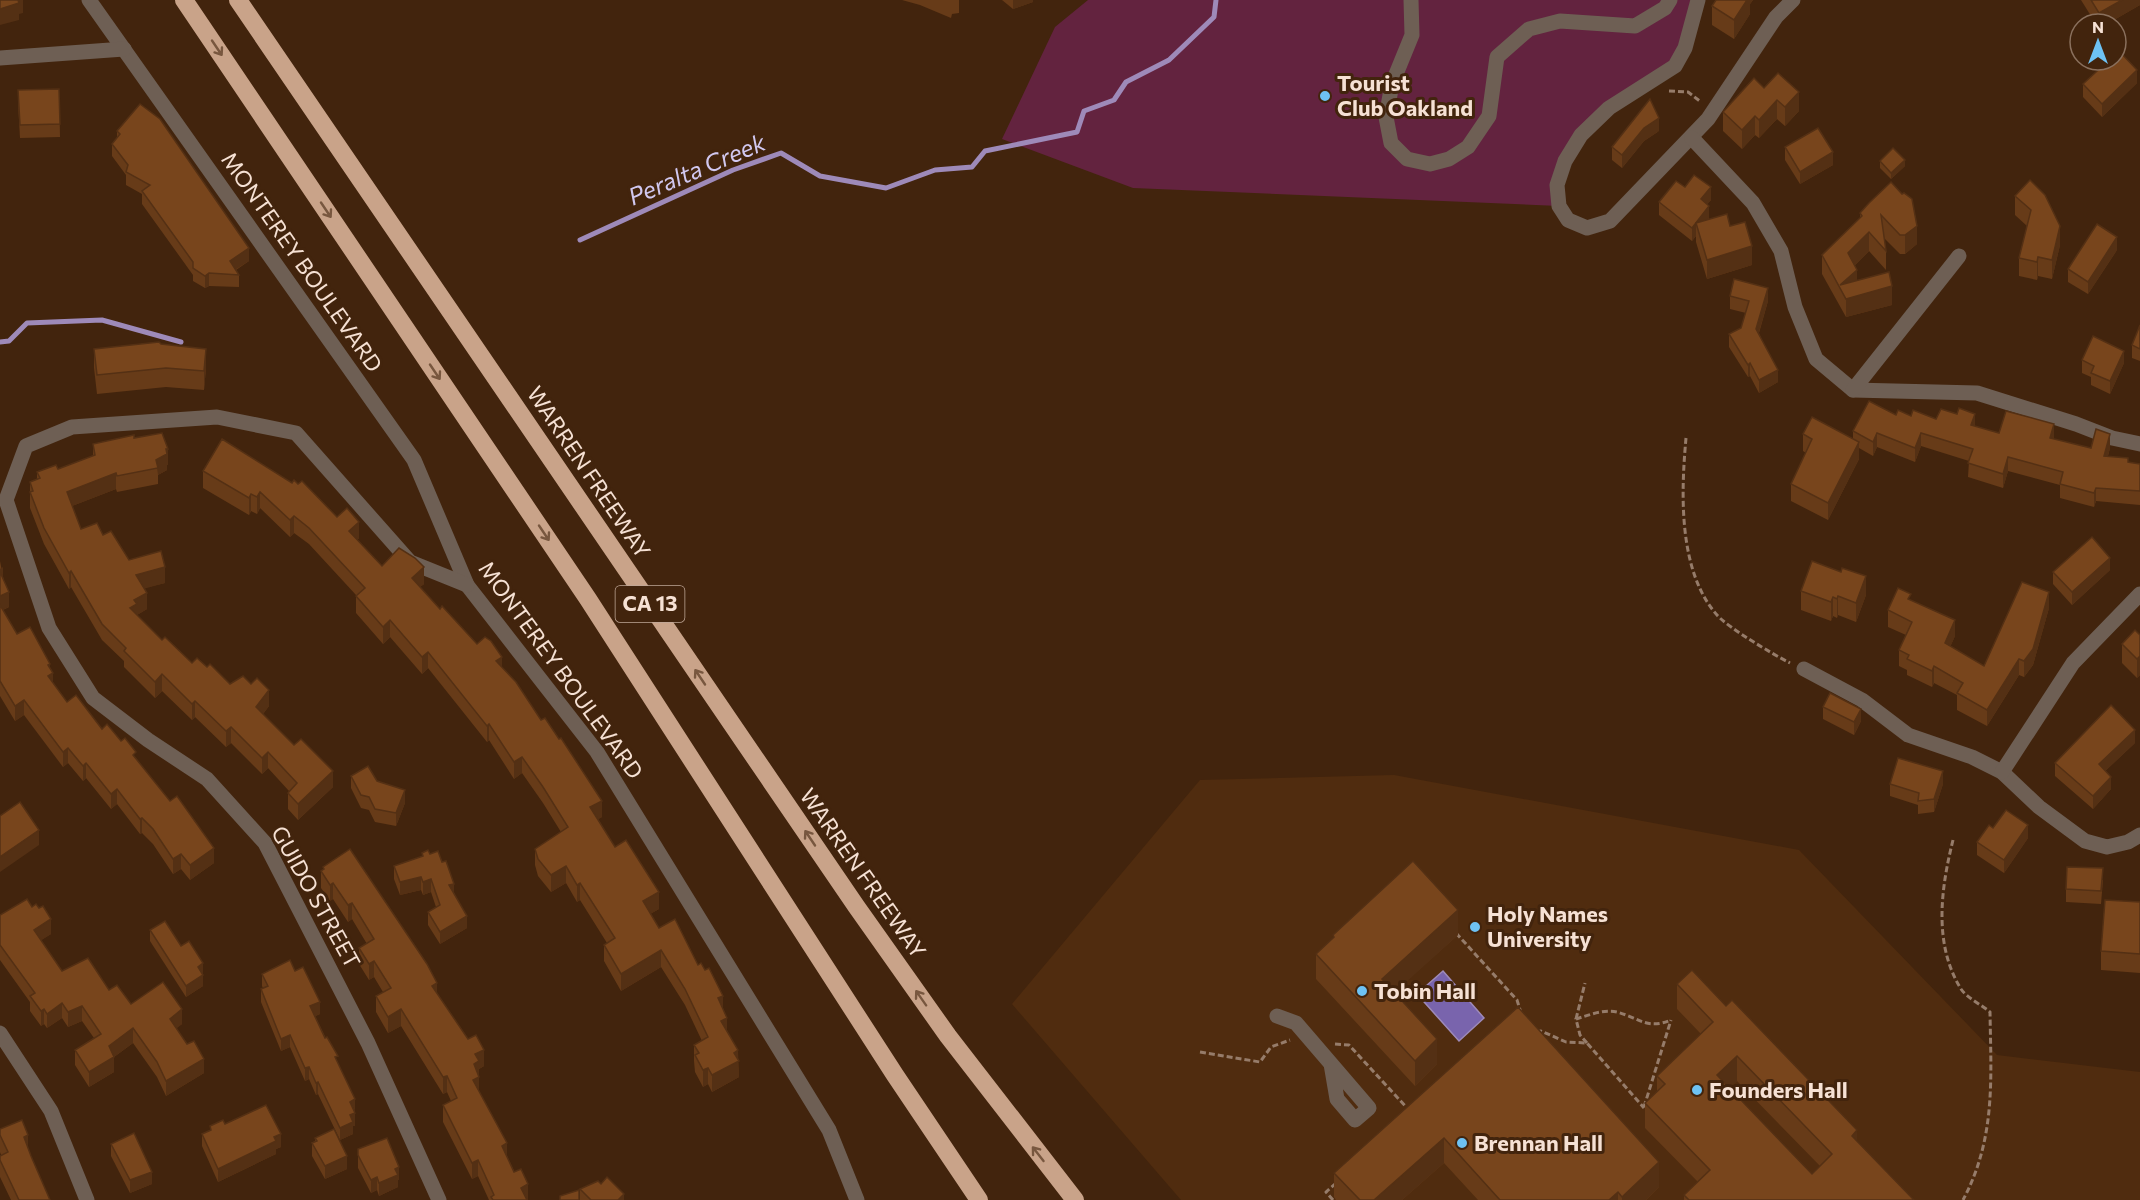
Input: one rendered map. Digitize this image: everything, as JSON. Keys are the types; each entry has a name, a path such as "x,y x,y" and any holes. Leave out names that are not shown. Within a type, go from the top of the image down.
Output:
{"highway":[{"name":"CA 13","path":"184,0 588,599 895,1075 979,1200"},
{"name":"WARREN FREEWAY","path":"238,0 856,906 948,1036 1075,1200"}],"street":[{"name":"MONTEREY BOULEVARD","path":"89,0 414,460 467,585 597,752 829,1130 857,1200"},
{"path":"1411,0 1412,35 1392,84 1386,117 1391,143 1407,159 1430,164 1449,159 1468,147 1489,116 1497,57 1529,29 1560,21 1635,26 1665,8 1670,0"},
{"path":"1698,0 1692,28 1675,66 1609,108 1581,135 1565,161 1557,185 1559,206 1568,220 1587,228 1610,221 1708,119 1776,16 1793,0"},
{"path":"0,58 124,49"},
{"path":"1692,138 1753,203 1781,251 1795,307 1816,359 1853,390 1977,393 2076,424 2112,438 2140,444"},
{"path":"1853,390 1959,256"},
{"name":"GUIDO STREET","path":"439,1200 368,1043 265,843 207,779 148,740 93,698 49,628 6,500 26,446 72,427 217,417 296,434 410,562 467,585"},
{"path":"2002,772 2073,663 2127,604 2140,594"},
{"path":"1804,669 1862,700 1908,735 1972,757 2002,772 2039,807 2085,842 2107,847 2128,842 2140,835"},
{"path":"1277,1016 1296,1023 1331,1064"},
{"path":"0,1033 51,1112 87,1200"}],"path":[{"path":"1647,85 1663,90 1688,92 1706,106 1708,119"},
{"path":"1686,438 1682,481 1684,514 1688,550 1703,596 1718,617 1787,662 1804,669"},
{"path":"1953,840 1943,879 1942,944 1962,990 1990,1012 1991,1107 1976,1177 1964,1200"},
{"path":"1448,924 1517,1000 1521,1019"},
{"path":"1576,1019 1601,1012 1616,1012 1658,1025 1671,1020 1644,1108 1580,1035 1576,1019 1585,983"},
{"path":"1527,1034 1541,1031 1566,1042 1587,1043"}],"shaded area":[{"name":"Tourist Club Oakland","path":"1088,0 1698,0 1675,66 1609,108 1565,161 1559,206 1133,188 1002,139 1055,27"},
{"name":"Holy Names University","path":"1394,775 1799,850 1997,1055 2140,1072 2140,1200 1181,1200 1012,1004 1200,780"},
{"path":"1443,971 1484,1018 1459,1041 1417,994"}],"building":[{"path":"0,0 18,0 19,3 0,9"},
{"path":"1716,0 1747,0 1734,20 1712,6"},
{"path":"2091,0 2122,0 2101,12 2098,12"},
{"path":"2128,60 2137,70 2102,104 2083,84 2096,72 2128,72"},
{"path":"1778,73 1799,92 1785,107 1777,100 1759,120 1755,116 1742,130 1723,112 1754,78 1764,88"},
{"path":"59,89 60,124 20,125 18,90"},
{"path":"1650,99 1659,118 1644,128 1622,155 1612,147"},
{"path":"140,104 160,119 249,248 230,261 239,275 209,273 205,276 193,268 193,262 142,191 150,185 126,172 128,165 112,144 120,134 117,131"},
{"path":"1818,128 1833,152 1800,172 1785,147"},
{"path":"1893,148 1905,160 1891,173 1880,161"},
{"path":"1694,175 1711,187 1701,199 1709,206 1692,228 1659,202 1676,181 1685,187"},
{"path":"2030,180 2045,195 2060,226 2052,260 2038,257 2037,262 2019,258 2031,210 2015,196"},
{"path":"1891,182 1902,194 1912,199 1917,226 1905,235 1900,235 1881,215 1886,251 1869,232 1848,253 1857,270 1840,285 1889,272 1892,286 1846,299 1822,255 1862,216 1860,213"},
{"path":"1727,214 1730,226 1745,222 1752,246 1707,260 1696,223"},
{"path":"2097,224 2117,237 2088,282 2068,269"},
{"path":"1734,279 1768,288 1756,329 1778,370 1759,380 1729,334 1741,328 1749,301 1730,296"},
{"path":"2140,325 2140,349 2132,345"},
{"path":"2093,336 2124,351 2110,381 2091,373 2094,366 2082,360"},
{"path":"159,342 206,349 204,371 166,368 97,375 94,349"},
{"path":"1869,401 1896,415 1898,410 1911,416 1913,410 1936,419 1941,409 1957,414 1959,408 1975,414 1971,425 1999,433 2006,411 2054,424 2050,438 2091,448 2096,429 2110,434 2104,456 2128,458 2128,462 2140,464 2140,491 2096,488 2094,493 2060,484 2063,472 2008,457 2003,474 1968,463 1973,449 1921,433 1915,448 1877,433 1873,442 1853,431"},
{"path":"1812,417 1859,442 1828,503 1791,484 1812,439 1803,434"},
{"path":"162,433 168,449 166,449 167,454 156,460 158,468 117,476 116,473 67,492 81,529 97,523 103,535 111,531 129,560 161,551 165,567 136,575 147,593 134,600 137,604 130,608 162,640 165,637 192,663 197,658 207,667 210,664 230,684 243,676 251,684 257,678 269,690 256,707 294,745 301,739 333,771 298,804 288,793 297,783 268,752 262,758 231,727 226,731 195,701 192,704 162,674 155,682 124,651 126,648 102,624 71,571 69,573 44,528 30,492 33,491 30,482 40,478 37,472 56,465 58,469 95,455 93,444 134,435 134,438"},
{"path":"222,439 292,483 294,480 298,484 302,481 337,517 347,508 359,522 349,531 382,566 399,548 415,558 424,567 412,578 440,609 442,606 477,644 485,637 491,641 502,657 496,661 516,682 541,720 545,718 559,739 561,738 602,801 590,807 615,847 626,840 659,892 643,901 659,928 675,919 698,965 701,963 705,970 709,968 723,996 718,998 727,1018 721,1021 738,1050 734,1053 739,1061 712,1075 708,1068 703,1070 695,1055 699,1053 694,1045 708,1037 685,989 661,950 621,974 604,945 615,938 580,883 577,885 566,866 551,875 538,859 535,849 568,827 522,757 514,762 489,724 487,726 428,652 422,657 390,620 383,627 356,596 365,588 309,528 294,516 290,520 260,492 257,497 251,494 249,498 203,471"},
{"path":"2092,537 2110,558 2072,592 2053,572"},
{"path":"1812,561 1841,572 1842,568 1866,576 1856,603 1838,596 1837,599 1833,597 1831,602 1801,591"},
{"path":"0,572 9,592 0,596"},
{"path":"2022,582 2049,592 2033,649 2024,661 2019,659 1987,710 1957,693 1963,683 1934,666 1932,671 1907,659 1909,655 1899,650 1912,622 1888,610 1898,588 1911,594 1908,599 1955,620 1945,643 1984,666"},
{"path":"0,605 17,634 30,627 50,664 48,665 53,673 48,676 67,702 76,695 102,729 107,724 121,741 125,738 136,752 133,755 170,801 177,796 214,848 190,865 181,854 173,859 153,829 142,818 140,819 117,789 111,794 86,763 83,766 68,748 63,752 24,700 15,706 0,681"},
{"path":"2135,630 2140,635 2140,656 2137,659 2122,644"},
{"path":"1830,693 1861,709 1854,722 1823,707"},
{"path":"2111,705 2135,730 2099,764 2111,777 2093,796 2055,763"},
{"path":"1898,758 1943,771 1934,799 1918,801 1919,793 1890,784"},
{"path":"368,766 377,781 405,790 396,813 375,809 369,797 361,795 351,776"},
{"path":"20,802 39,830 0,857 0,816"},
{"path":"2006,810 2028,825 2004,860 1977,842 1989,825 1993,828"},
{"path":"350,849 427,964 437,983 432,986 468,1039 476,1035 484,1050 475,1054 479,1061 474,1064 479,1077 473,1080 507,1143 502,1146 514,1172 521,1169 528,1184 521,1188 527,1200 493,1200 491,1197 494,1195 478,1160 472,1163 443,1105 457,1098 447,1076 443,1077 401,1009 388,1017 376,996 391,988 374,961 369,964 359,948 374,939 352,903 348,905 333,883 330,885 321,871 323,867"},
{"path":"428,850 430,854 438,851 442,862 446,861 454,884 449,885 467,916 440,932 428,912 440,905 431,879 423,882 421,877 400,882 394,866 423,856 422,853"},
{"name":"Tobin Hall","path":"1413,861 1458,910 1382,979 1437,1039 1415,1061 1316,954 1334,937 1333,935"},
{"path":"2067,867 2103,868 2101,891 2066,889"},
{"path":"27,899 32,907 36,904 39,908 43,906 51,919 34,930 62,971 88,958 109,990 117,985 131,1004 163,982 182,1009 170,1019 187,1044 194,1041 204,1059 166,1081 157,1062 133,1028 109,1046 114,1057 89,1072 75,1050 101,1034 82,1006 68,1012 62,1003 47,1014 44,1009 41,1011 30,996 35,993 0,945 0,915"},
{"path":"2105,900 2140,902 2140,954 2101,951"},
{"path":"165,921 181,946 189,941 203,963 198,967 203,975 186,986 150,930"},
{"path":"290,960 295,971 303,967 320,1002 310,1006 325,1038 327,1037 338,1056 335,1057 355,1099 350,1102 355,1113 350,1115 353,1122 340,1128 318,1082 316,1083 309,1067 305,1068 290,1035 281,1039 261,989 268,986 262,974"},
{"path":"1692,970 1726,1006 1732,1000 1857,1130 1852,1136 1914,1200 1689,1200 1684,1195 1710,1170 1645,1103 1665,1084 1657,1076 1713,1022 1677,984","holes":["1737,1056 1832,1154 1812,1174 1717,1075"]},
{"path":"1518,1007 1659,1162 1622,1197 1618,1192 1609,1200 1500,1200 1444,1138 1374,1200 1360,1200 1334,1173"},
{"path":"266,1105 281,1134 274,1137 276,1141 218,1169 202,1134 211,1130 210,1126 223,1120 225,1124"},
{"path":"22,1120 28,1135 24,1137 50,1200 19,1200 0,1160 0,1156 8,1152 0,1135 0,1129"},
{"path":"334,1129 347,1156 325,1166 312,1143 317,1141 315,1138"},
{"path":"134,1133 152,1172 130,1180 111,1144"},
{"path":"387,1138 399,1167 395,1169 398,1175 379,1183 377,1177 371,1180 358,1155 358,1149"},
{"path":"607,1177 624,1194 618,1200 591,1200 580,1189 598,1181 601,1184"},
{"path":"579,1190 579,1200 560,1200 560,1196"}],"waterway":[{"name":"Peralta Creek","path":"580,240 733,170 781,153 820,176 886,188 935,170 972,167 985,151 1077,132 1084,111 1114,100 1126,82 1169,60 1214,17 1216,0"},
{"name":"Peralta Creek","path":"0,342 9,341 27,323 102,320 181,342"}],"place":[{"name":"Tourist Club Oakland","path":"1325,96"},
{"name":"Holy Names University","path":"1475,927"},
{"name":"Tobin Hall","path":"1362,991"},
{"name":"Founders Hall","path":"1697,1090"},
{"name":"Brennan Hall","path":"1462,1143"}]}
